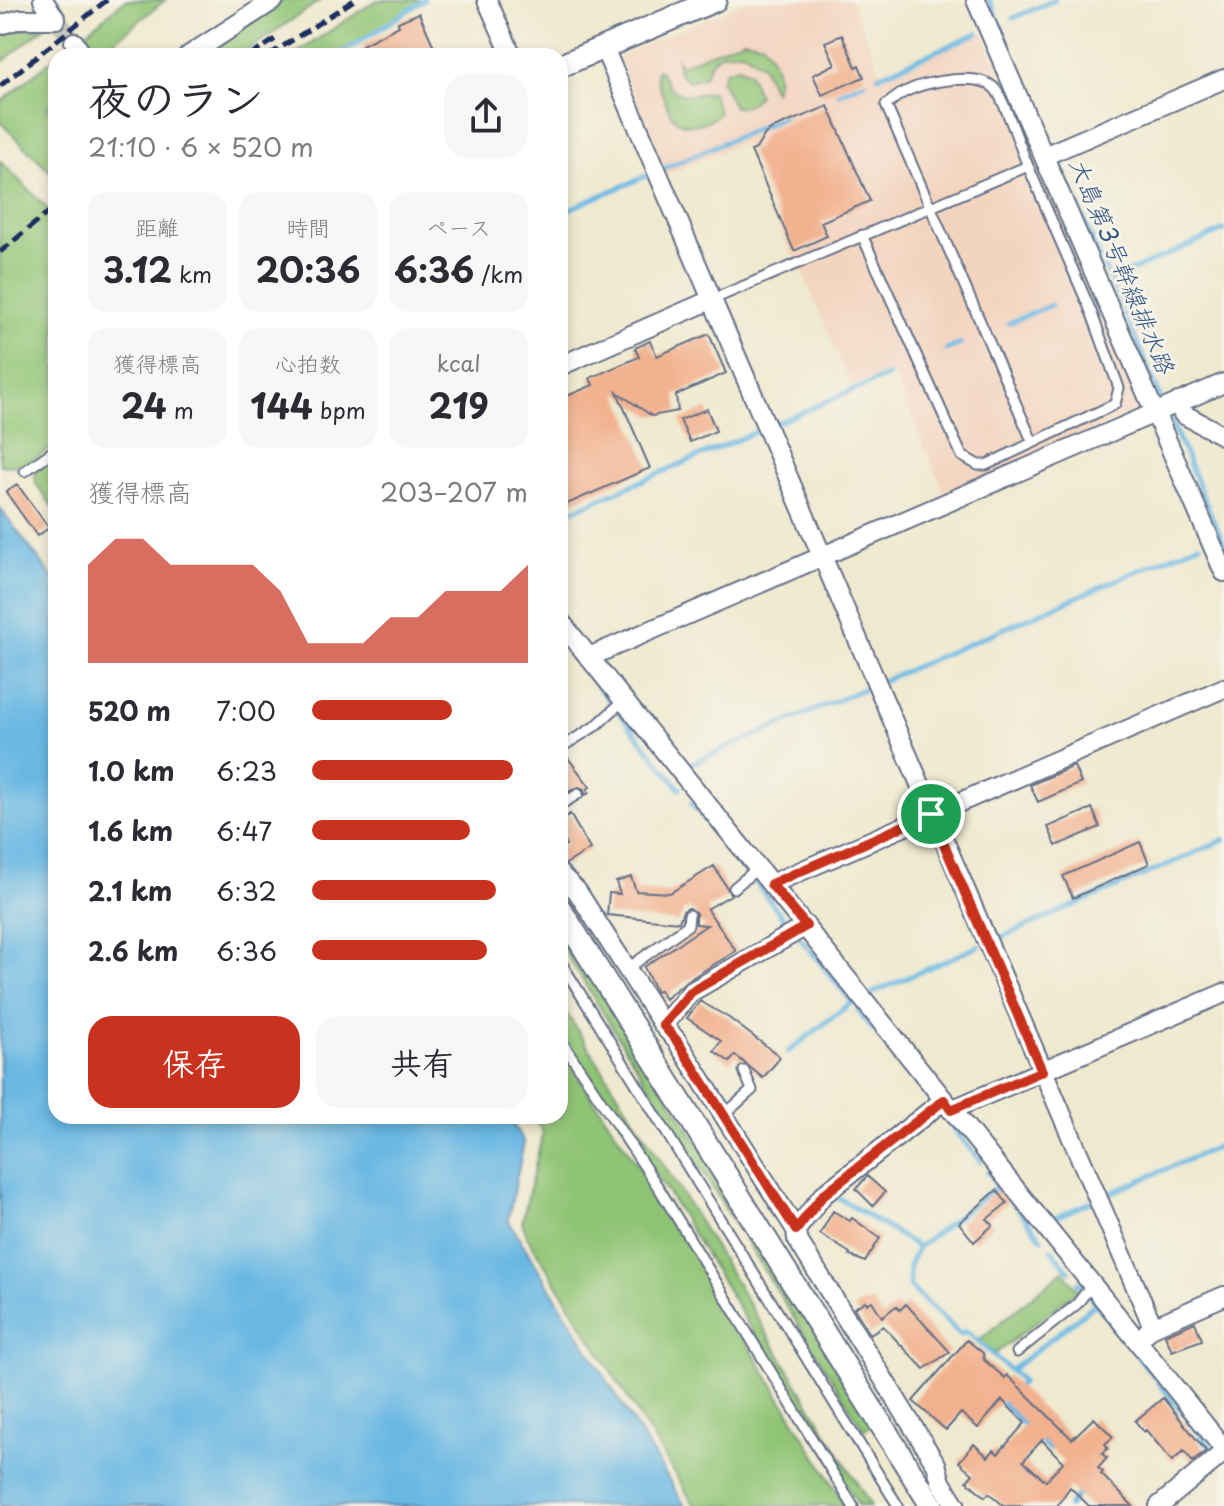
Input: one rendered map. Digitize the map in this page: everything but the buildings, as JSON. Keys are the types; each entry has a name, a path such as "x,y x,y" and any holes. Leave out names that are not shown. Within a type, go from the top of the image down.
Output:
{"street":[{"path":"0,25 20,19 56,19 43,0"},
{"path":"200,48 274,0"},
{"path":"487,0 508,48"},
{"path":"568,63 715,0"},
{"path":"976,0 1045,156 1166,407 1224,572"},
{"path":"604,48 1153,1327"},
{"path":"1045,156 1224,79"},
{"path":"568,363 711,300"},
{"path":"589,657 1224,383"},
{"path":"1166,407 1224,436"},
{"path":"568,631 1224,1450 1159,1506"},
{"path":"771,884 1224,688"},
{"path":"568,882 577,891 663,1025 677,1041 796,1230 797,1239 936,1464 941,1482 956,1506"},
{"path":"568,922 932,1506"},
{"path":"663,1025 691,992 806,926"},
{"path":"796,1230 823,1195 947,1105 1042,1071 1224,993"},
{"path":"1138,1340 1153,1327 1224,1296"}],"lane":[{"path":"862,235 962,456 978,465 986,465 1108,409 1115,404 1119,388 1092,314 1045,156 996,89 981,80 960,79 908,90 886,105 1033,443"},
{"path":"711,300 1045,156"},
{"path":"25,471 48,455"},
{"path":"568,743 597,725 624,700"},
{"path":"568,800 578,794"},
{"path":"734,888 758,868"},
{"path":"627,969 688,925 689,915"},
{"path":"568,974 898,1506"},
{"path":"568,1051 660,1190 853,1506"},
{"path":"724,1115 752,1090 744,1071"},
{"path":"1017,1352 1077,1304 1093,1283"}],"shaded area":[{"path":"749,0 851,0 883,77 983,33 1146,407 946,497 892,370 852,387 744,142 664,176 662,161 618,57"}],"green space":[{"path":"125,0 165,0 106,48 91,48 83,35"},
{"path":"284,0 321,0 251,48 212,48"},
{"path":"377,0 422,0 347,48 304,48"},
{"path":"21,26 9,33 44,28 0,64 0,33"},
{"path":"744,39 763,43 773,60 777,73 774,91 762,65 742,51 722,53 712,60 704,77 688,81 679,73 677,60 681,65"},
{"path":"48,63 48,169 0,122 0,103"},
{"path":"738,67 749,72 758,95 748,104 734,107 721,81 725,71"},
{"path":"657,69 678,93 712,92 719,113 696,124 678,121 673,117 659,87"},
{"path":"0,161 48,209 48,451 30,461 0,465"},
{"path":"48,461 48,500 36,484 35,472"},
{"path":"568,937 874,1424 864,1430 568,957"},
{"path":"568,1015 681,1192 871,1506 859,1506 668,1193 568,1043"},
{"path":"568,1062 654,1189 846,1506 695,1506 527,1236 522,1222 543,1132 538,1124 568,1124"},
{"path":"1063,1271 1078,1290 995,1354 978,1341"}],"water":[{"path":"0,508 48,571 48,1124 513,1124 524,1142 508,1220 685,1506 0,1506"}],"waterway":[{"path":"350,48 424,0"},
{"name":"大島第3号幹線排水路","path":"989,0 1052,146"},
{"path":"1013,18 1055,0"},
{"path":"878,76 978,33"},
{"path":"839,93 865,82"},
{"path":"662,169 783,117"},
{"name":"大島第3号幹線排水路","path":"1056,155 1163,403"},
{"path":"568,210 646,176"},
{"path":"1110,280 1224,230"},
{"path":"1009,323 1051,305"},
{"path":"946,350 961,344"},
{"path":"772,425 889,375"},
{"name":"大島第3号幹線排水路","path":"1167,412 1224,545"},
{"path":"568,513 758,431"},
{"path":"882,681 1200,544"},
{"path":"568,650 610,702"},
{"path":"690,764 868,687"},
{"path":"621,715 680,789"},
{"path":"691,803 746,871"},
{"path":"995,940 1224,840"},
{"path":"753,880 790,926"},
{"path":"800,938 853,1003"},
{"path":"872,993 979,946"},
{"path":"788,1052 852,1002"},
{"path":"858,1010 931,1101"},
{"path":"944,1117 981,1162"},
{"path":"1104,1196 1224,1144"},
{"path":"988,1172 1042,1239"},
{"path":"834,1195 918,1247 999,1185"},
{"path":"1052,1219 1092,1201"},
{"path":"918,1247 909,1266 910,1287 961,1335 966,1331 1022,1381 1014,1391"},
{"path":"1051,1249 1069,1271"},
{"path":"1078,1282 1083,1289"},
{"path":"1090,1297 1153,1375"},
{"path":"1010,1371 1095,1304"},
{"path":"1158,1382 1213,1450"},
{"path":"1008,1399 1003,1404 1028,1429"},
{"path":"1038,1439 1049,1449"},
{"path":"1069,1506 1080,1491"}],"tunnel":[{"path":"56,19 74,42"}],"railway":[{"path":"0,86 107,0"},
{"path":"280,48 354,0"},
{"path":"262,48 277,38"},
{"path":"0,252 48,213"}],"route":[{"path":"931,814 1042,1071 951,1110 944,1100 823,1195 796,1230 677,1041 663,1025 691,992 806,926 771,884 931,814"}]}
